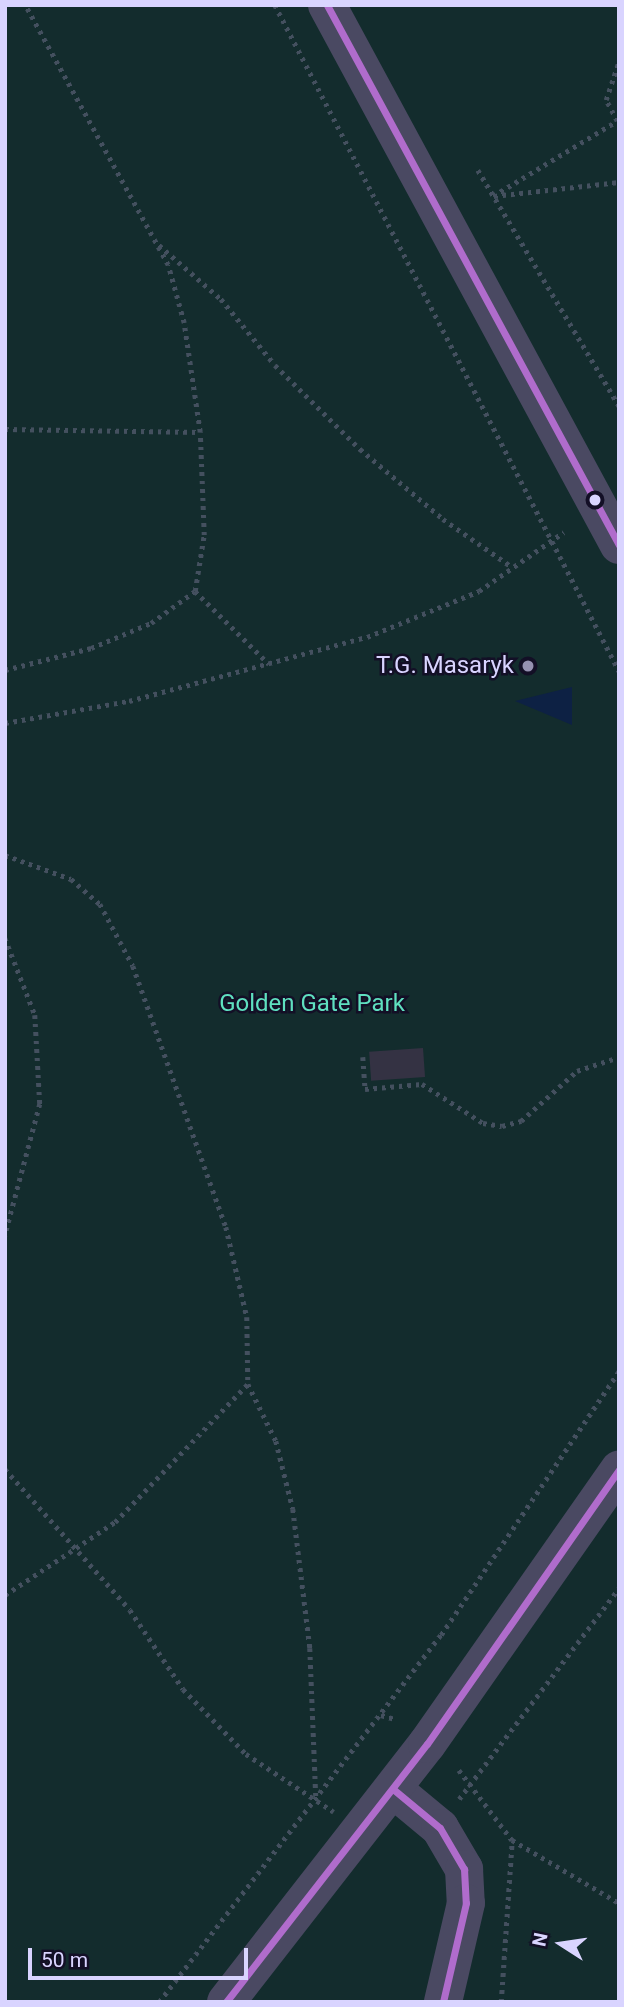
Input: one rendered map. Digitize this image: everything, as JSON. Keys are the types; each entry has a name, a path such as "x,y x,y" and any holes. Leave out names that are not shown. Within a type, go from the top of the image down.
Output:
{"street":[{"path":"327,5 619,545"},
{"path":"226,2002 393,1789 619,1470"},
{"path":"393,1789 440,1828 464,1869 466,1902 443,2002"}],"path":[{"path":"5,670 91,648 151,623 195,591 205,535 200,432 184,323 156,243 25,5"},
{"path":"275,5 619,671"},
{"path":"493,196 617,121 606,100 619,61"},
{"path":"478,170 619,406"},
{"path":"493,196 619,182"},
{"path":"156,243 221,299 275,365 360,449 443,519 512,567"},
{"path":"5,429 200,432"},
{"path":"5,723 129,701 270,664 425,615 479,591 551,537 564,532"},
{"path":"195,591 270,664"},
{"path":"5,855 71,880 100,904 133,965 226,1227 247,1317 248,1384 275,1441 293,1509 310,1648 316,1798"},
{"path":"5,938 35,1015 40,1104 5,1236"},
{"path":"363,1057 365,1089 422,1084 483,1122 502,1126 521,1121 577,1071 619,1057"},
{"path":"159,2002 381,1715 519,1524 619,1371"},
{"path":"5,1595 115,1522 248,1384"},
{"path":"5,1469 130,1610 183,1689 246,1754 316,1798 358,1834"},
{"path":"457,1802 473,1786 619,1588"},
{"path":"381,1715 395,1719"},
{"path":"459,1770 512,1840 619,1903"},
{"path":"500,2002 512,1840"},
{"path":"66,2002 88,2002"}],"green space":[{"name":"Golden Gate Park","path":"5,5 619,5 619,2002 5,2002"}],"water":[{"path":"572,687 572,725 515,701"}],"building":[{"path":"423,1048 425,1077 371,1081 369,1052"}],"transit line":[{"path":"327,5 619,545"},
{"path":"226,2002 427,1744 619,1470"},
{"path":"393,1789 440,1828 464,1869 466,1903 443,2002"}],"place":[{"name":"T.G. Masaryk","path":"528,666"}]}
